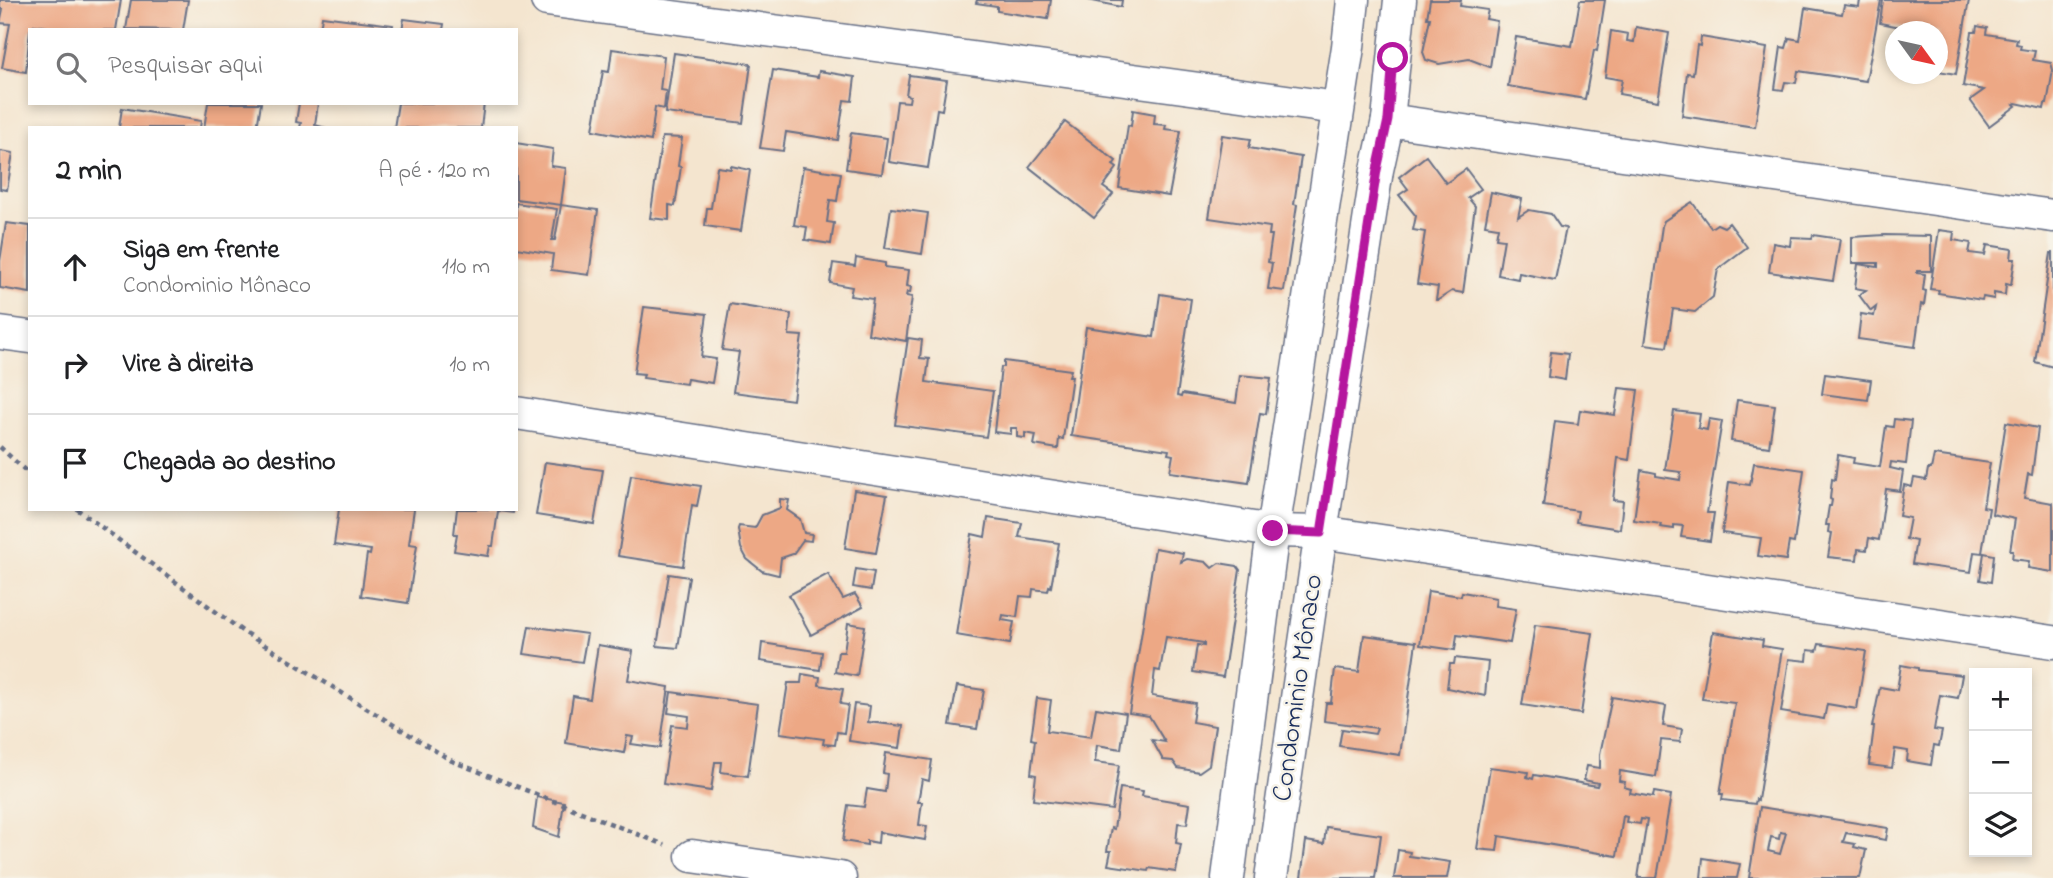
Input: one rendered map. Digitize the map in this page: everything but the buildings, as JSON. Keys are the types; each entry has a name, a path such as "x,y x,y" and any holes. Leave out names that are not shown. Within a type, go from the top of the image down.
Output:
{"street":[{"path":"547,0 1337,108"},
{"name":"Condominio Mônaco","path":"1228,878 1273,531 1353,0"},
{"name":"Condominio Mônaco","path":"1271,878 1377,170 1388,120 1400,0"},
{"path":"1348,47 1364,44 1376,47 1393,58"},
{"path":"1388,120 2053,216"},
{"path":"1329,164 1342,173 1359,176 1377,170"},
{"path":"0,333 28,337"},
{"path":"518,413 1273,531 1321,533 2053,642"},
{"path":"692,856 840,878"}],"path":[{"path":"0,447 28,473"},
{"path":"79,511 242,631 452,761 692,856"}],"route":[{"path":"1273,531 1321,533 1377,170 1388,120 1393,58"}]}
